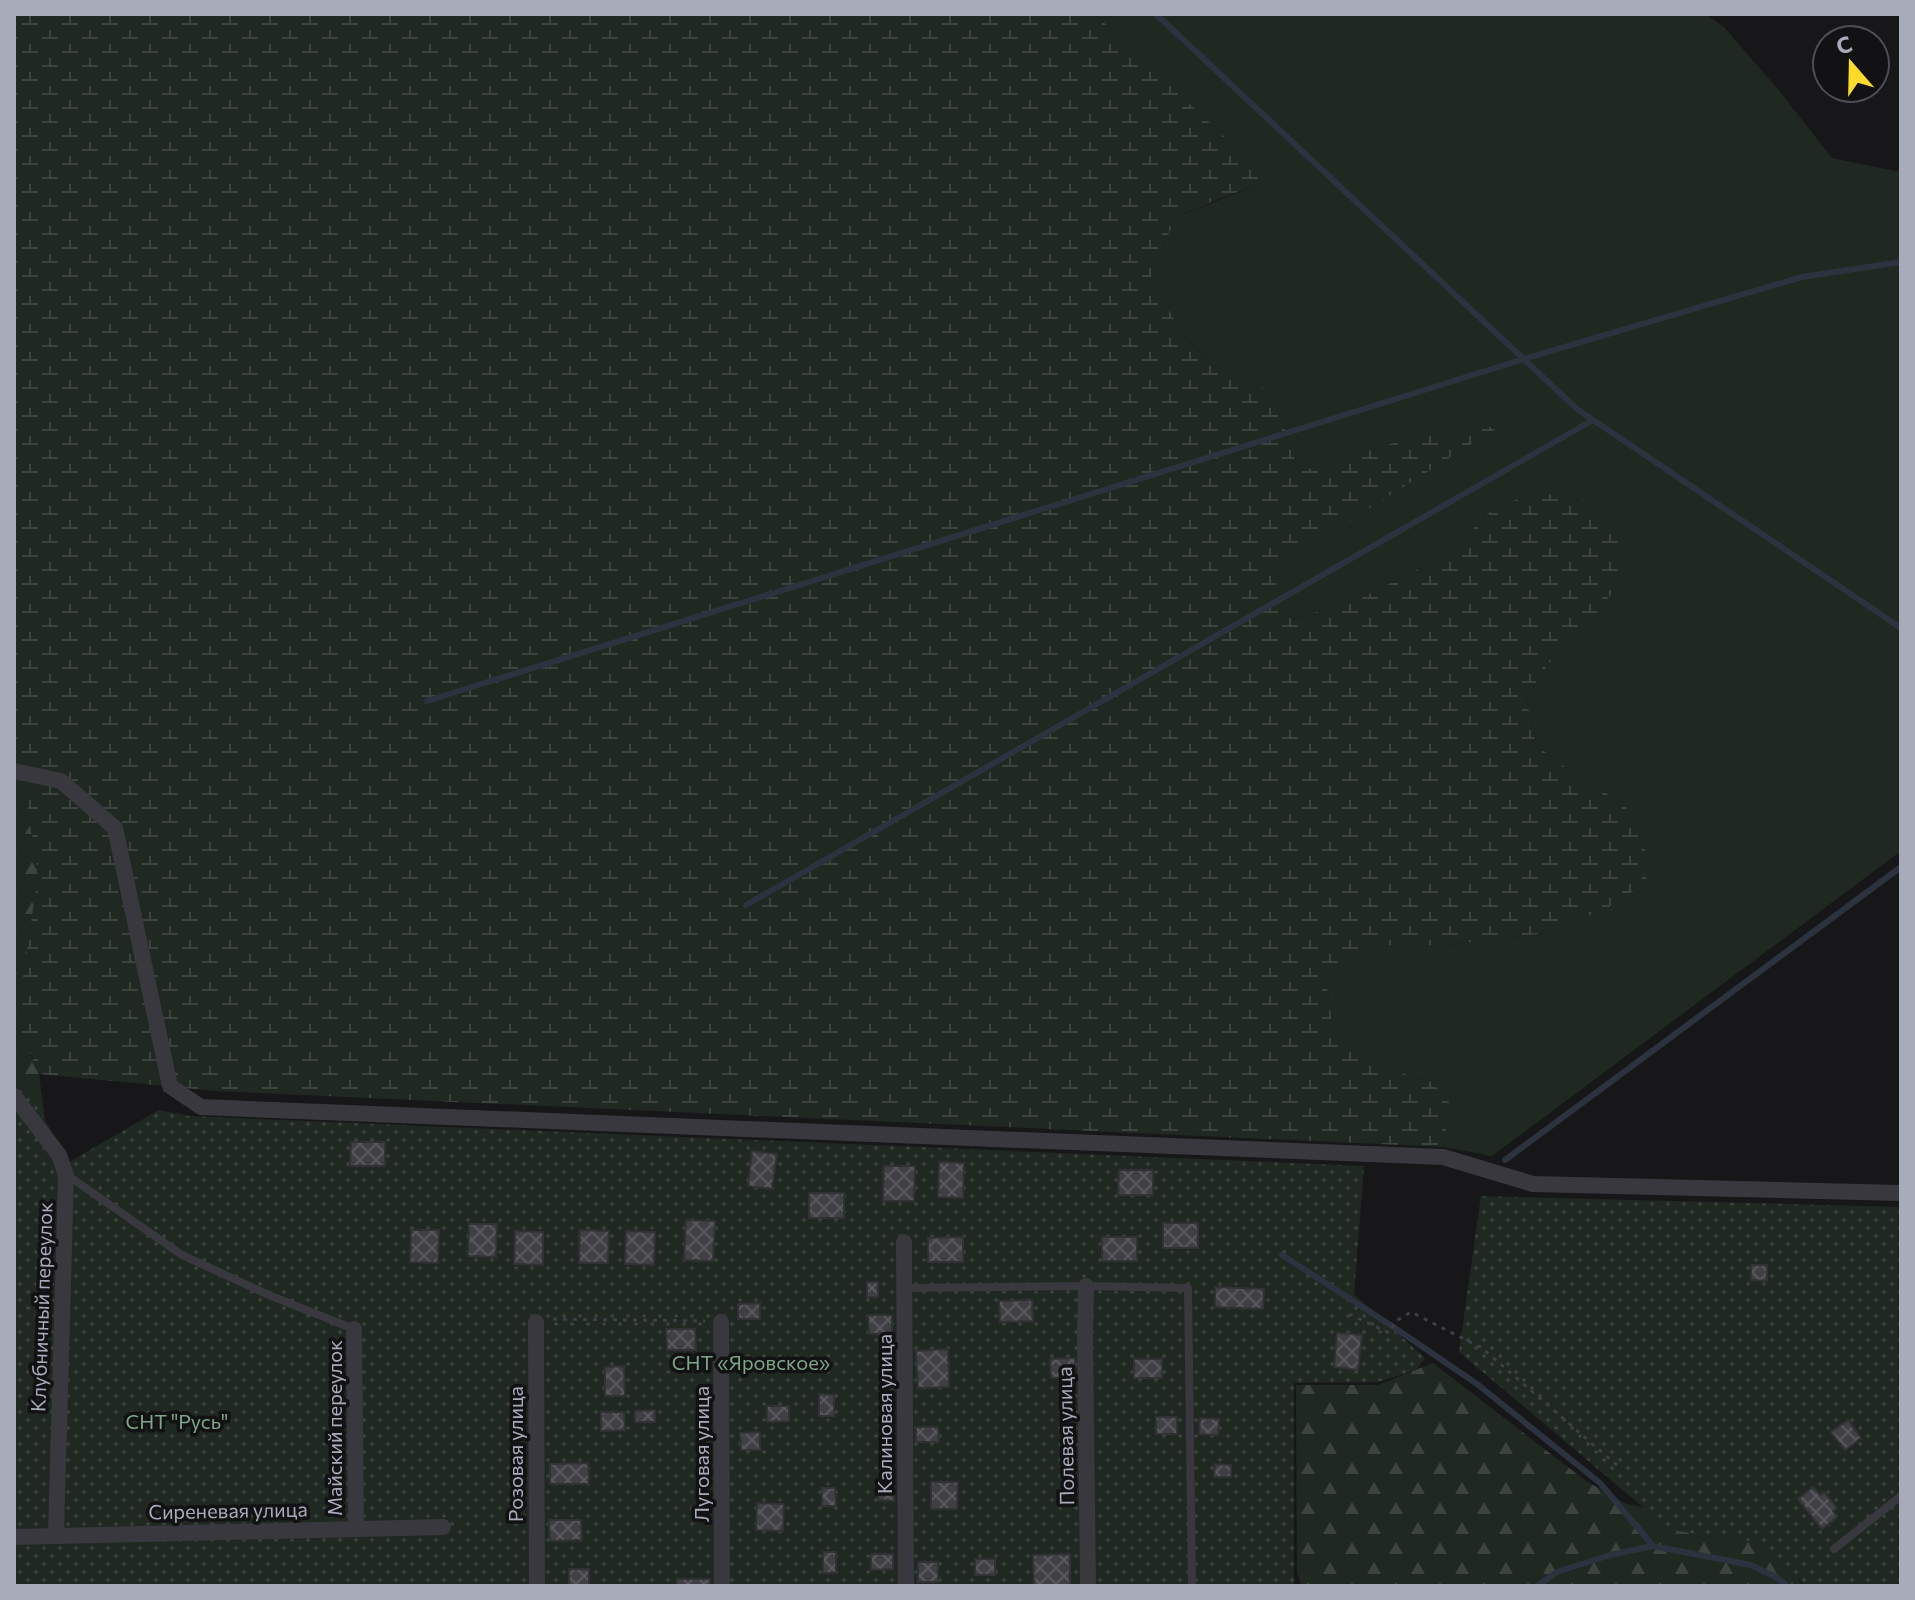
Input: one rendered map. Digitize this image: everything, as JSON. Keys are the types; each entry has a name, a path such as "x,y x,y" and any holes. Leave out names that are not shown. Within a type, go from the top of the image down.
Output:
{"street":[{"path":"14,771 61,781 115,828 170,1086 201,1107 1443,1157 1533,1184 1901,1193"},
{"name":"Клубничный переулок","path":"14,1096 59,1155 66,1175 56,1535"},
{"name":"Калиновая улица","path":"904,1242 906,1586"},
{"name":"Полевая улица","path":"1086,1286 1088,1586"},
{"name":"Розовая улица","path":"536,1322 537,1586"},
{"name":"Луговая улица","path":"721,1322 722,1586"},
{"name":"Майский переулок","path":"354,1329 356,1528"},
{"name":"Сиреневая улица","path":"14,1537 443,1527"}],"lane":[{"path":"66,1175 182,1255 271,1296 354,1329"},
{"path":"904,1288 1188,1288 1192,1586"},
{"path":"1834,1549 1901,1496"}],"path":[{"path":"1349,1314 1389,1333 1396,1321 1411,1312 1482,1348 1619,1467"},
{"path":"536,1322 550,1318 721,1322"}],"green space":[{"path":"14,14 1095,14 1270,180 1176,217 1151,275 1181,333 1218,371 1262,387 1279,412 1299,472 1417,436 1500,426 1300,552 1272,574 1292,620 1361,598 1445,556 1494,508 1538,492 1591,502 1622,536 1616,588 1584,629 1554,656 1526,697 1536,745 1583,781 1624,803 1647,854 1646,883 1607,908 1546,933 1449,945 1378,945 1326,980 1332,1022 1365,1056 1398,1072 1432,1082 1449,1102 1444,1147 216,1091 39,1074 22,1033 23,977 38,875 24,783 14,765"},
{"path":"1095,14 1705,14 1724,27 1832,158 1901,172 1901,851 1492,1156 1444,1147 1448,1102 1432,1082 1398,1072 1365,1056 1332,1022 1326,980 1378,945 1449,945 1546,933 1624,803 1583,781 1536,745 1526,697 1554,656 1584,629 1494,508 1445,556 1361,598 1292,620 1271,574 1300,552 1417,436 1299,473 1279,412 1262,388 1218,371 1181,333 1151,275 1176,217 1269,180"},
{"path":"14,765 24,783 38,875 22,1033 39,1074 46,1128 14,1093"},
{"name":"СНТ «Яровское»","path":"14,1072 69,1162 159,1110 190,1116 1364,1166 1354,1294 1425,1358 1416,1370 1378,1382 1294,1383 1294,1586 14,1586"},
{"path":"1481,1196 1901,1207 1901,1586 1806,1586 1752,1541 1670,1530 1459,1352"},
{"path":"1433,1363 1586,1481 1626,1504 1701,1518 1768,1540 1803,1586 1302,1586 1297,1573 1296,1385 1378,1385"}],"building":[{"path":"351,1142 385,1142 385,1166 350,1166"},
{"path":"752,1151 777,1154 772,1189 748,1186"},
{"path":"939,1162 964,1163 963,1198 938,1197"},
{"path":"884,1166 915,1166 914,1201 883,1201"},
{"path":"1119,1170 1153,1170 1153,1195 1118,1195"},
{"path":"809,1193 844,1193 844,1218 809,1218"},
{"path":"686,1220 715,1221 713,1261 684,1260"},
{"path":"1163,1223 1198,1223 1198,1248 1163,1248"},
{"path":"469,1224 497,1224 496,1257 468,1256"},
{"path":"411,1230 439,1230 438,1263 410,1262"},
{"path":"580,1230 609,1231 608,1263 579,1263"},
{"path":"515,1231 543,1232 543,1265 514,1264"},
{"path":"626,1231 655,1232 654,1265 625,1264"},
{"path":"963,1237 963,1262 928,1262 928,1238"},
{"path":"1102,1237 1137,1237 1137,1261 1102,1261"},
{"path":"1751,1265 1767,1265 1767,1281 1751,1280"},
{"path":"867,1282 878,1282 878,1297 867,1297"},
{"path":"1215,1287 1264,1289 1263,1309 1215,1307"},
{"path":"1032,1300 1033,1321 1000,1322 999,1301"},
{"path":"760,1303 760,1319 738,1319 738,1304"},
{"path":"868,1315 892,1315 892,1334 869,1334"},
{"path":"666,1329 695,1329 696,1350 667,1350"},
{"path":"1337,1333 1362,1335 1358,1370 1334,1367"},
{"path":"948,1349 949,1387 918,1388 916,1351"},
{"path":"1075,1358 1075,1377 1051,1378 1050,1359"},
{"path":"1134,1359 1162,1359 1162,1378 1134,1378"},
{"path":"624,1366 625,1396 605,1396 605,1367"},
{"path":"819,1394 834,1395 834,1416 819,1416"},
{"path":"767,1406 789,1406 789,1421 767,1422"},
{"path":"655,1410 655,1422 635,1422 635,1411"},
{"path":"601,1412 624,1412 625,1430 601,1431"},
{"path":"1156,1417 1177,1417 1177,1434 1156,1434"},
{"path":"1200,1418 1219,1419 1218,1435 1199,1434"},
{"path":"1848,1420 1861,1438 1845,1450 1831,1432"},
{"path":"916,1427 938,1427 939,1442 916,1442"},
{"path":"760,1432 760,1450 741,1450 740,1433"},
{"path":"588,1463 589,1484 550,1484 550,1464"},
{"path":"1215,1464 1231,1465 1231,1477 1214,1477"},
{"path":"931,1482 958,1482 957,1509 931,1509"},
{"path":"879,1485 894,1485 894,1501 878,1500"},
{"path":"1813,1487 1820,1495 1824,1492 1837,1508 1833,1511 1837,1517 1822,1529 1798,1499"},
{"path":"822,1488 835,1488 836,1506 822,1506"},
{"path":"757,1503 784,1504 783,1531 756,1530"},
{"path":"549,1520 581,1520 582,1540 550,1541"},
{"path":"823,1552 836,1552 836,1573 823,1573"},
{"path":"871,1554 893,1554 893,1569 871,1570"},
{"path":"1070,1554 1070,1586 1034,1586 1033,1555"},
{"path":"975,1559 995,1559 995,1575 975,1575"},
{"path":"918,1562 938,1562 938,1582 918,1582"},
{"path":"569,1569 589,1569 589,1586 569,1586"},
{"path":"677,1579 710,1579 710,1586 677,1586"}],"waterway":[{"path":"1156,14 1577,409 1901,628"},
{"path":"427,701 1524,359 1802,277 1901,262"},
{"path":"746,905 1593,420"},
{"path":"1505,1160 1901,867"},
{"path":"1282,1255 1477,1384 1600,1483 1653,1546"},
{"path":"1537,1586 1557,1572 1610,1555 1653,1546 1751,1565 1787,1586"}],"park label":[{"name":"СНТ \"Русь\"","path":"177,1422"}]}
